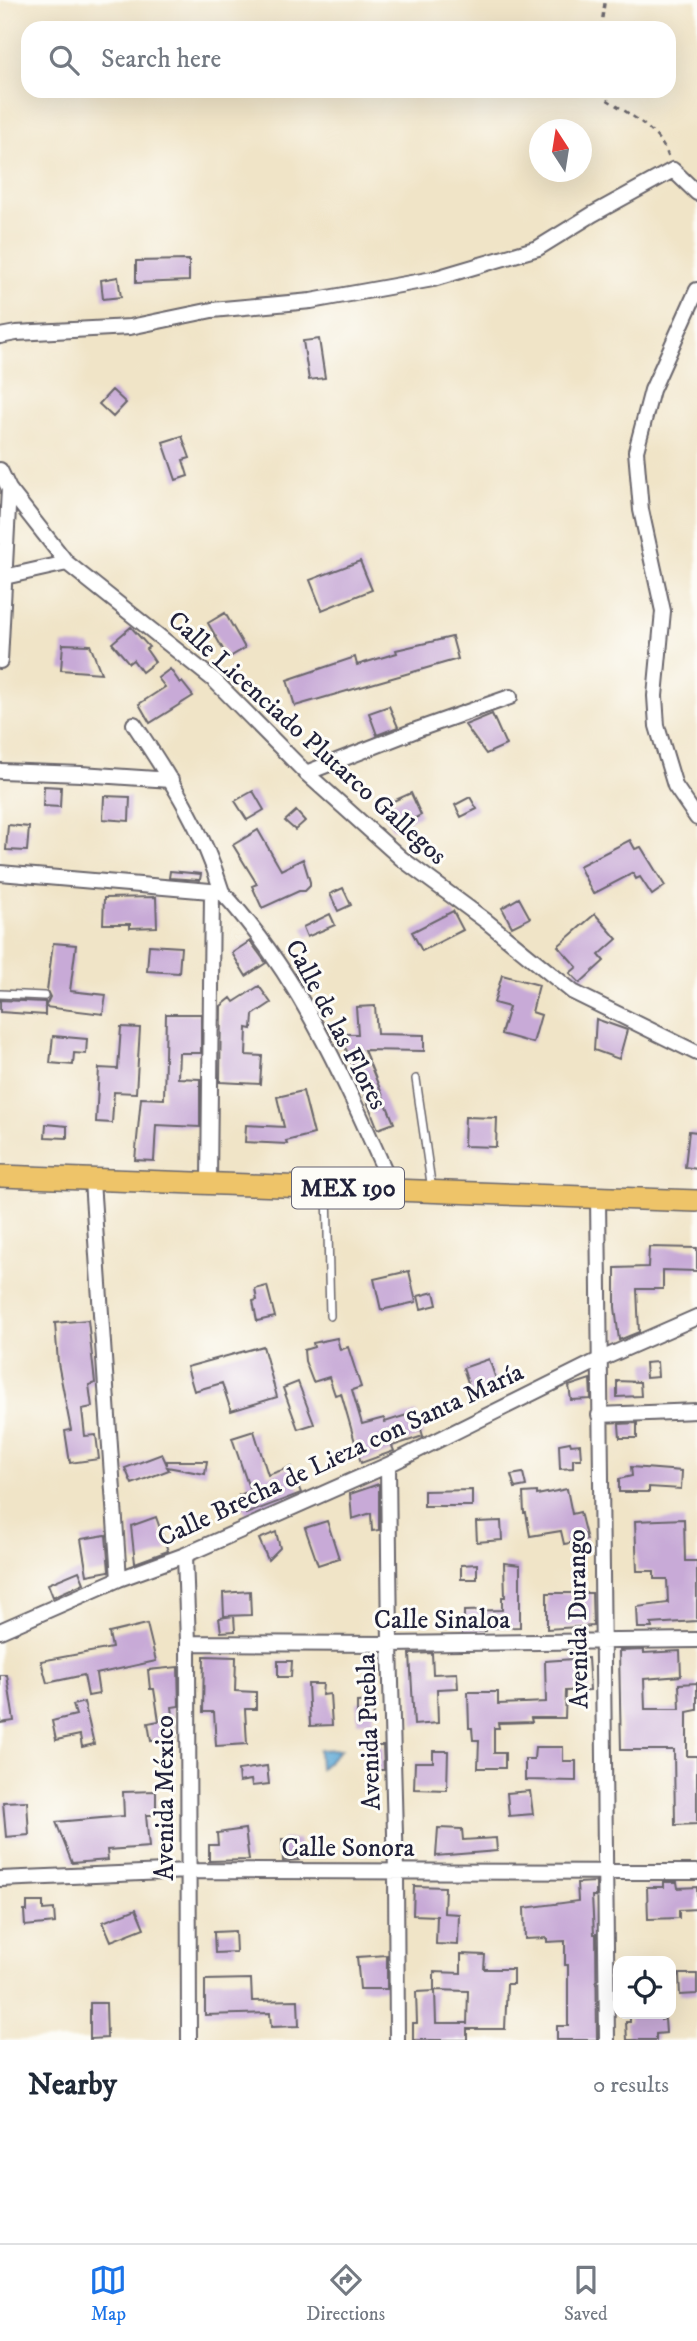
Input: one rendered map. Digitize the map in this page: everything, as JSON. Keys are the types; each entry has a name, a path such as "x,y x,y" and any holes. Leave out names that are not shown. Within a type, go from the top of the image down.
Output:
{"main road":[{"name":"MEX 190","path":"0,1176 697,1200"}],"street":[{"path":"0,336 16,332 130,327 212,310 311,301 433,279 538,248 673,170 697,193"},
{"path":"697,290 652,390 636,451 641,510 663,611 655,696 657,726 675,786 697,818"},
{"name":"Calle Licenciado Plutarco Gallegos","path":"0,470 9,489 67,563 214,680 306,774 401,859 486,921 573,992 697,1053"},
{"path":"0,661 9,489"},
{"path":"3,578 67,563"},
{"path":"306,774 419,729 510,697"},
{"name":"Calle de las Flores","path":"134,724 171,780 211,855 217,891 209,1183"},
{"path":"0,771 171,780"},
{"path":"0,873 217,891"},
{"name":"Calle de las Flores","path":"217,891 251,922 274,955 331,1054 393,1189"},
{"path":"92,1181 119,1579"},
{"name":"Avenida Durango","path":"598,1197 607,2040"},
{"name":"Calle Brecha de Lieza con Santa María","path":"0,1630 119,1579 185,1555 388,1465 599,1360 697,1317"},
{"path":"599,1415 697,1411"},
{"name":"Avenida Puebla","path":"388,1465 397,2040"},
{"name":"Avenida México","path":"185,1555 188,1643 189,2040"},
{"name":"Calle Sinaloa","path":"188,1643 390,1644 697,1640"},
{"name":"Calle Sonora","path":"0,1880 189,1871 697,1872"}],"lane":[{"path":"0,994 44,996"},
{"path":"416,1079 432,1191"},
{"path":"327,1187 330,1316"}],"path":[{"path":"602,21 605,0"},
{"path":"606,98 635,117 665,147 673,170"}],"water":[{"path":"341,1749 320,1769 319,1750"}],"building":[{"path":"189,260 189,281 136,283 136,261"},
{"path":"118,277 121,297 103,299 101,280"},
{"path":"319,339 325,378 309,380 303,341"},
{"path":"112,390 126,403 113,417 99,404"},
{"path":"182,436 190,458 183,460 188,476 176,480 163,442"},
{"path":"360,561 372,590 322,610 310,580"},
{"path":"225,613 245,648 228,658 208,623"},
{"path":"131,627 149,647 146,649 155,662 142,672 133,660 129,663 112,643"},
{"path":"452,637 458,659 295,706 287,680 355,657 357,665 397,653 396,650"},
{"path":"63,644 90,645 101,673 61,670"},
{"path":"170,669 193,696 150,723 139,704 165,687 158,678"},
{"path":"389,706 398,727 377,735 369,713"},
{"path":"492,714 506,745 486,754 465,725"},
{"path":"44,786 61,787 60,807 43,806"},
{"path":"253,791 264,810 247,820 235,801"},
{"path":"411,793 421,815 393,830 380,807"},
{"path":"104,796 130,797 129,821 103,819"},
{"path":"470,797 477,809 461,817 455,805"},
{"path":"296,811 305,821 295,830 285,821"},
{"path":"8,825 29,827 27,851 6,850"},
{"path":"258,830 281,870 303,859 310,882 305,891 299,891 262,908 252,886 257,884 233,845"},
{"path":"630,840 635,849 641,847 665,886 652,895 640,877 636,879 633,873 593,894 579,866"},
{"path":"170,871 201,874 200,880 169,878"},
{"path":"343,888 351,905 338,911 330,894"},
{"path":"156,897 157,927 130,928 130,924 103,924 104,898"},
{"path":"519,898 530,918 512,927 502,908"},
{"path":"453,911 463,930 422,951 412,932"},
{"path":"330,914 335,925 307,937 303,927"},
{"path":"595,914 617,939 599,955 604,961 580,983 570,973 577,967 558,946"},
{"path":"250,941 266,963 246,976 232,953"},
{"path":"53,943 76,945 70,991 106,995 103,1014 45,1007 50,997 47,991"},
{"path":"149,945 181,947 179,973 147,971"},
{"path":"502,975 539,985 532,1012 541,1015 533,1043 501,1034 509,1007 494,1003"},
{"path":"259,986 271,1003 253,1015 252,1029 247,1028 246,1055 262,1056 260,1084 220,1082 221,1006 231,998 234,1002"},
{"path":"0,1000 45,1002 45,1015 0,1012"},
{"path":"375,1006 377,1034 424,1035 424,1051 364,1050 394,1123 378,1129 340,1034 358,1034 356,1007"},
{"path":"166,1014 201,1014 201,1053 179,1053 178,1078 200,1079 200,1127 156,1125 154,1161 135,1160 141,1098 164,1099"},
{"path":"596,1019 627,1030 619,1059 594,1050"},
{"path":"121,1027 140,1028 136,1093 114,1092 112,1123 96,1122 99,1068 118,1069"},
{"path":"53,1036 87,1039 86,1054 74,1053 73,1065 50,1063"},
{"path":"303,1091 314,1134 286,1141 287,1144 245,1142 246,1125 284,1127 277,1097"},
{"path":"465,1117 497,1118 496,1147 464,1146"},
{"path":"46,1124 67,1126 67,1138 45,1137"},
{"path":"689,1131 697,1132 697,1169 685,1167"},
{"path":"649,1247 697,1248 697,1271 663,1270 663,1289 637,1289 639,1332 619,1340 615,1307 615,1268 648,1267"},
{"path":"409,1271 416,1302 381,1310 374,1279"},
{"path":"267,1286 275,1317 257,1321 253,1301 257,1300 255,1289"},
{"path":"434,1292 437,1305 421,1309 418,1296"},
{"path":"88,1320 95,1383 89,1385 92,1407 82,1409 85,1436 96,1435 99,1459 70,1463 65,1431 71,1430 58,1363 55,1323"},
{"path":"337,1338 340,1350 348,1347 361,1387 352,1390 362,1424 384,1418 385,1422 416,1412 423,1436 392,1446 394,1451 361,1463 341,1393 335,1395 329,1377 313,1382 305,1361 304,1350 314,1347 313,1343"},
{"path":"263,1346 277,1397 231,1411 222,1383 194,1391 187,1367"},
{"path":"489,1359 500,1391 474,1400 463,1368"},
{"path":"657,1362 658,1377 646,1378 645,1363"},
{"path":"590,1379 591,1399 571,1400 569,1386"},
{"path":"617,1381 640,1382 641,1396 617,1397"},
{"path":"298,1382 314,1424 298,1429 283,1388"},
{"path":"637,1423 637,1438 620,1438 619,1424"},
{"path":"254,1431 268,1475 291,1467 301,1493 246,1514 239,1495 250,1491 232,1438"},
{"path":"570,1442 571,1445 580,1444 581,1459 573,1459 573,1468 560,1469 559,1444"},
{"path":"162,1454 167,1465 167,1461 207,1461 205,1474 167,1467 169,1470 132,1484 125,1468"},
{"path":"631,1467 682,1471 681,1489 649,1487 649,1492 619,1492 619,1479 632,1476"},
{"path":"523,1473 526,1486 515,1488 511,1475"},
{"path":"379,1484 379,1530 372,1531 371,1513 352,1519 350,1494"},
{"path":"567,1489 572,1514 580,1512 587,1540 564,1544 561,1531 530,1536 524,1513 523,1493 537,1492 537,1495"},
{"path":"472,1490 472,1506 424,1506 424,1491"},
{"path":"156,1517 168,1551 135,1563 131,1526"},
{"path":"684,1519 685,1561 697,1561 697,1621 651,1624 652,1628 638,1628 637,1607 668,1603 667,1579 654,1579 654,1571 637,1571 635,1521"},
{"path":"327,1521 339,1558 318,1565 305,1528"},
{"path":"501,1521 502,1540 477,1542 476,1522"},
{"path":"276,1532 280,1548 268,1560 259,1539"},
{"path":"106,1535 109,1571 87,1575 81,1539"},
{"path":"504,1563 520,1565 520,1627 464,1631 464,1611 502,1610 502,1597 505,1597"},
{"path":"477,1564 477,1579 461,1579 461,1565"},
{"path":"79,1571 84,1583 53,1597 48,1584"},
{"path":"250,1591 251,1615 224,1616 223,1593"},
{"path":"547,1593 592,1593 593,1626 547,1629"},
{"path":"234,1616 235,1631 221,1632 219,1618"},
{"path":"147,1624 156,1661 96,1674 99,1694 88,1696 84,1675 47,1683 41,1661 112,1648 109,1633"},
{"path":"644,1650 644,1653 680,1651 681,1676 644,1679 645,1709 680,1709 679,1684 697,1683 697,1710 687,1712 687,1756 697,1756 697,1824 675,1825 674,1750 621,1750 619,1651"},
{"path":"432,1653 433,1674 457,1673 458,1688 437,1689 438,1723 414,1725 410,1654"},
{"path":"204,1656 236,1657 235,1691 256,1692 256,1709 245,1709 247,1744 216,1746 214,1712 203,1712"},
{"path":"588,1658 590,1690 566,1691 565,1718 531,1718 532,1722 498,1723 499,1728 494,1728 494,1753 505,1753 505,1768 478,1768 479,1740 473,1740 472,1728 469,1728 468,1692 498,1692 498,1704 546,1702 545,1661"},
{"path":"278,1661 292,1661 291,1677 278,1677"},
{"path":"178,1667 179,1706 172,1707 176,1737 151,1741 148,1723 159,1721 148,1670"},
{"path":"0,1675 7,1675 14,1721 0,1723"},
{"path":"308,1684 323,1684 322,1695 330,1694 332,1725 310,1726"},
{"path":"373,1701 374,1721 357,1722 357,1702"},
{"path":"84,1702 94,1744 82,1747 80,1735 56,1740 52,1721 76,1715 73,1705"},
{"path":"373,1746 383,1746 384,1770 372,1770"},
{"path":"535,1747 563,1747 563,1761 576,1761 576,1781 525,1780 525,1759 534,1759"},
{"path":"433,1751 448,1751 447,1790 414,1789 415,1762 433,1762"},
{"path":"267,1766 269,1784 252,1786 251,1780 239,1782 238,1770"},
{"path":"156,1791 156,1815 146,1815 149,1847 107,1850 108,1860 72,1863 56,1822 124,1816 123,1792"},
{"path":"530,1791 533,1814 509,1816 507,1793"},
{"path":"27,1801 29,1835 6,1837 3,1802"},
{"path":"438,1828 462,1829 463,1840 496,1838 497,1851 436,1856"},
{"path":"245,1829 249,1860 209,1861 209,1845 218,1845 217,1833"},
{"path":"282,1839 299,1839 299,1860 283,1861"},
{"path":"596,1882 596,1896 592,1896 596,1934 597,2040 557,2040 557,2026 568,2026 568,1965 565,1965 565,1941 525,1939 524,1908 578,1901 577,1883"},
{"path":"664,1882 677,1882 678,1888 697,1887 697,1909 679,1910 679,1918 648,1919 647,1887 664,1887"},
{"path":"414,1886 445,1887 444,1913 459,1914 458,1945 436,1944 437,1916 413,1915"},
{"path":"27,1902 43,1902 43,1910 54,1909 55,1923 25,1926 24,1911 27,1911"},
{"path":"136,1909 144,1928 111,1941 103,1922"},
{"path":"235,1931 236,1952 215,1953 214,1932"},
{"path":"461,1954 485,1955 484,1969 513,1969 513,1984 507,1984 505,2029 467,2029 467,2040 413,2040 413,2023 417,2023 416,1992 435,1991 436,2023 467,2025 468,1991 434,1990 434,1972 461,1973"},
{"path":"387,1955 387,1989 360,1989 357,1957"},
{"path":"679,1974 697,1974 697,1994 680,1995"},
{"path":"251,1979 252,2001 298,2000 299,2026 271,2027 270,2013 205,2015 205,1980"},
{"path":"90,2003 106,2003 107,2038 90,2039"},
{"path":"630,2019 665,2019 666,2033 656,2034 656,2040 627,2040 626,2022 630,2022"}]}
